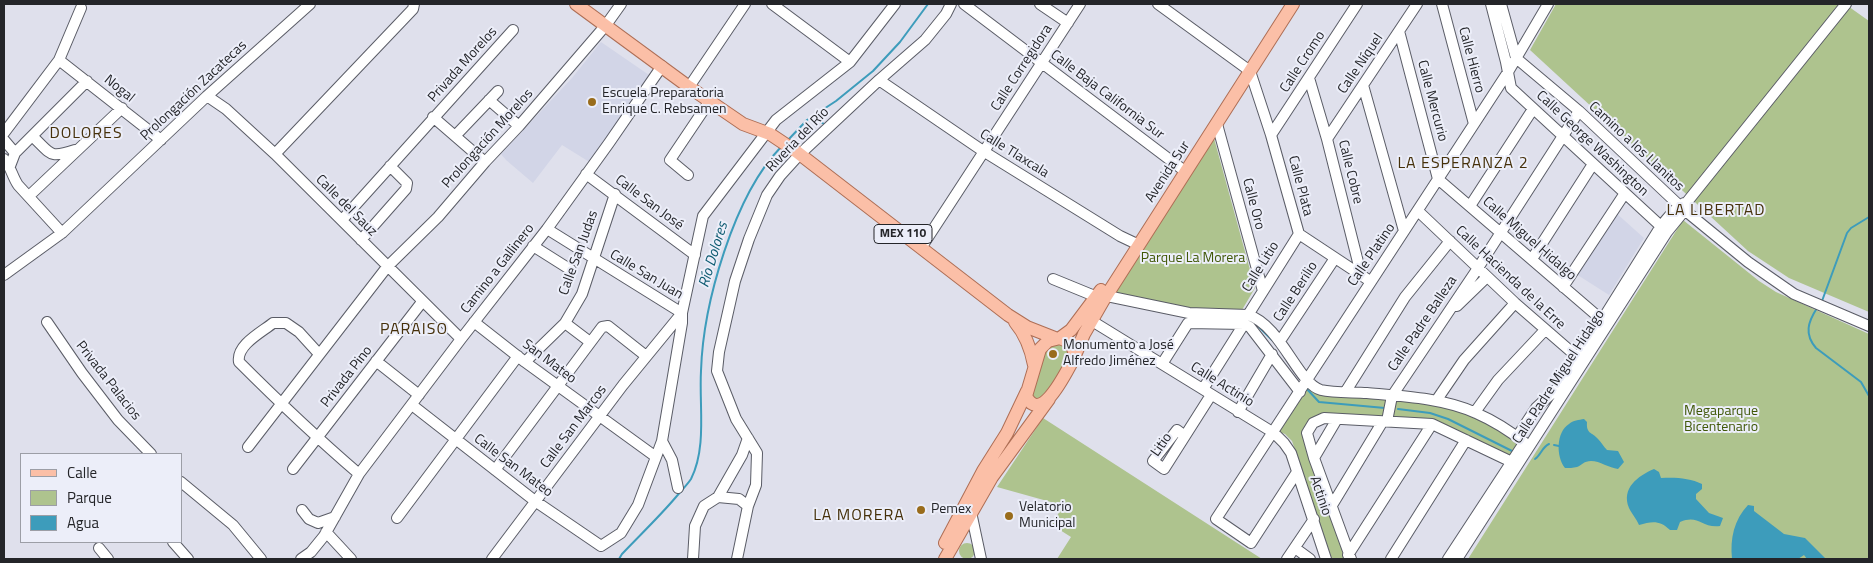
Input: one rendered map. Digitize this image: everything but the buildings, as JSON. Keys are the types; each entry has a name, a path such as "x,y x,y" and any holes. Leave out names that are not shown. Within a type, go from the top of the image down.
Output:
{"main road":[{"name":"MEX 110","path":"576,4 709,102 743,124 768,134 798,154 1027,328 1066,339 1071,343 1075,354 1073,360"},
{"name":"Avenida Sur","path":"1183,170 1217,124 1284,4"},
{"name":"Avenida Sur","path":"950,557 971,512 992,477 1049,399 1073,360 1099,302 1135,243 1247,68 1293,4"},
{"name":"Avenida Sur","path":"983,471 1007,433 1027,391 1040,349 1048,341 1071,330 1099,302"},
{"name":"MEX 110","path":"1008,315 1022,331 1030,347 1034,366"},
{"path":"1027,391 1026,396 1028,400 1036,405 1043,404 1049,399"},
{"path":"950,557 948,544 980,483 983,471"},
{"path":"937,559 983,471"}],"street":[{"name":"Prolongación Zacatecas","path":"4,275 62,233 207,96 310,4"},
{"path":"274,154 412,9 414,4"},
{"name":"Prolongación Morelos","path":"248,447 386,267 438,217 606,25 621,4"},
{"path":"689,87 745,4"},
{"path":"772,4 850,62"},
{"name":"Riveria del Río","path":"601,546 621,534 638,505 662,441 682,313 703,216 768,134 776,120 850,62 894,4"},
{"name":"Riveria del Río","path":"737,559 748,506 756,485 757,453 736,419 720,379 718,370 719,352 735,281 763,204 780,176 798,154 925,40 946,14 951,4"},
{"name":"Calle Baja California Sur","path":"964,4 1183,170"},
{"path":"1040,4 1068,23"},
{"name":"Calle Corregidora","path":"921,248 1080,4"},
{"path":"1158,4 1247,68"},
{"name":"Calle Cromo","path":"1271,135 1357,4"},
{"name":"Calle Níquel","path":"1327,139 1417,4"},
{"name":"Calle Hierro","path":"1442,4 1474,124"},
{"path":"1491,4 1510,64"},
{"path":"1501,4 1510,64"},
{"name":"Calle Platino","path":"1298,472 1251,543 1216,520 1274,433 1370,281 1418,212 1548,4"},
{"name":"Calle Padre Miguel Hidalgo","path":"1514,463 1521,440 1581,361 1602,320 1664,229 1846,4"},
{"path":"4,133 59,60 81,8"},
{"name":"Privada Morelos","path":"342,220 513,30"},
{"name":"Calle Mercurio","path":"1399,31 1438,179"},
{"name":"Nogal","path":"59,60 161,140"},
{"name":"Calle George Washington","path":"1510,64 1511,88 1664,229"},
{"name":"Camino a los Llanitos","path":"1510,64 1578,111 1748,262 1794,294 1869,326"},
{"name":"Camino a Gallinero","path":"301,559 311,552 326,532 359,474 547,229 662,66"},
{"name":"Calle Plata","path":"1247,68 1271,135 1298,234 1370,281"},
{"name":"Calle Cobre","path":"1309,78 1327,139 1361,274"},
{"name":"Calle Tlaxcala","path":"879,80 983,151 1120,236 1135,243"},
{"path":"62,233 12,176 7,162 87,81"},
{"path":"1364,85 1404,231"},
{"path":"456,135 498,90"},
{"name":"Calle del Sauz","path":"207,96 226,109 274,154 461,340"},
{"path":"489,100 519,126"},
{"path":"688,175 670,160 709,102"},
{"path":"29,196 122,108"},
{"path":"1470,206 1533,109"},
{"name":"Calle Padre Balleza","path":"1392,396 1478,268 1578,111"},
{"path":"433,117 485,162"},
{"name":"Calle Oro","path":"1217,124 1263,291"},
{"path":"32,136 52,155 57,156 80,148"},
{"path":"4,140 15,153"},
{"path":"1532,259 1593,164"},
{"path":"360,240 406,189 407,183 390,166"},
{"name":"Calle San José","path":"586,174 695,255"},
{"name":"Calle Miguel Hidalgo","path":"1438,179 1602,320"},
{"path":"1563,287 1625,193"},
{"name":"Calle San Judas","path":"397,518 456,439 521,359 565,323 582,294 615,194"},
{"name":"Calle Hacienda de la Erre","path":"1418,212 1515,303 1581,361"},
{"name":"Calle San Juan","path":"547,229 682,313"},
{"name":"Calle Padre Miguel Hidalgo","path":"1448,559 1457,554 1664,229"},
{"name":"Calle Litio","path":"1207,392 1246,320 1298,234"},
{"path":"1346,391 1405,297 1450,241"},
{"path":"533,246 571,270"},
{"name":"Calle Berilio","path":"1280,341 1335,258"},
{"path":"1442,321 1487,277"},
{"path":"1053,279 1099,302 1246,320"},
{"name":"Privada Pino","path":"293,469 422,302"},
{"path":"1436,401 1464,360 1515,303"},
{"name":"Calle San Marcos","path":"492,559 599,416 682,313"},
{"path":"1162,364 1188,323 1246,320 1256,317 1280,341 1304,386"},
{"path":"1246,320 1272,354 1304,386 1320,390 1436,401 1475,412 1521,440"},
{"name":"Calle Actinio","path":"1092,321 1274,433 1284,443"},
{"name":"Privada Palacios","path":"47,322 82,374 118,420 150,453"},
{"name":"San Mateo","path":"474,322 521,359 656,457"},
{"path":"319,354 299,332 286,323 273,323 245,345 238,357 239,362 281,404 359,474"},
{"path":"565,323 590,342"},
{"path":"496,470 602,327 608,326 646,356"},
{"path":"1475,412 1498,380 1545,330"},
{"path":"1238,412 1272,354"},
{"path":"376,361 419,395"},
{"name":"Litio","path":"1185,436 1207,392"},
{"path":"1331,507 1385,421 1392,396"},
{"name":"Calle San Mateo","path":"412,405 535,501 601,546"},
{"path":"1349,557 1307,433 1313,422 1324,418 1432,424 1514,463"},
{"path":"1314,458 1338,419"},
{"path":"1349,557 1432,424"},
{"path":"694,559 695,526 704,506 718,496 742,455 748,438"},
{"path":"1391,559 1466,440"},
{"path":"662,441 672,460 678,488"},
{"name":"Actinio","path":"1284,443 1291,453 1298,472 1326,559"},
{"path":"182,483 234,524 261,559"},
{"path":"718,496 739,499 748,506"},
{"path":"302,510 309,519 318,523 335,517"},
{"path":"971,512 981,559"},
{"path":"689,515 695,526"},
{"path":"1287,559 1314,519"},
{"path":"326,532 351,559"},
{"path":"174,543 188,559"},
{"path":"978,544 990,559"},
{"path":"99,548 108,559"},
{"path":"1295,548 1310,559"}],"shaded area":[{"name":"Escuela Preparatoria Enrique C. Rebsamen","path":"601,42 652,77 591,163 562,145 533,183 501,154 572,78"},
{"path":"1615,212 1644,238 1609,295 1576,274"}],"green space":[{"path":"1556,4 1845,4 1869,21 1869,312 1789,278 1748,251 1530,50"},
{"name":"Parque La Morera","path":"1212,131 1255,288 1239,315 1189,313 1107,296"},
{"name":"Megaparque Bicentenario","path":"1683,220 1759,281 1776,292 1869,334 1869,559 1468,559"},
{"path":"1049,343 1066,345 1069,352 1068,359 1056,379 1036,402 1028,393"},
{"path":"1308,385 1435,404 1475,416 1520,443 1511,457 1434,421 1324,414 1311,419 1306,425 1304,438 1345,559 1332,559 1292,441 1285,434 1277,431"},
{"path":"1043,418 1262,559 1057,559 1071,537 1052,525 1062,507 1058,504 997,487"},
{"path":"964,543 970,543 975,548 973,557 964,559 959,554 959,548"}],"water":[{"path":"1584,419 1587,422 1588,431 1607,450 1618,451 1624,462 1618,469 1591,461 1577,467 1565,468 1559,451 1562,433 1571,423"},
{"path":"1654,469 1659,472 1661,478 1682,478 1702,484 1702,489 1696,494 1696,499 1709,513 1723,518 1720,526 1708,525 1696,520 1680,522 1677,530 1670,530 1663,524 1656,522 1639,525 1629,508 1627,494 1637,479"},
{"path":"1748,505 1754,506 1754,511 1784,534 1805,538 1826,559 1807,559 1804,555 1798,559 1732,559 1732,544 1736,523"}],"waterway":[{"name":"Río Dolores","path":"788,140 807,120 836,101 873,71 900,42 928,4"},
{"path":"813,117 824,124"},
{"name":"Río Dolores","path":"619,559 686,486 696,467 701,440 703,344 715,283 724,252 749,193 764,168 781,147"},
{"path":"1822,301 1847,233 1851,228 1869,217"},
{"path":"1817,308 1811,318 1809,328 1812,343 1861,382 1869,396"},
{"path":"1259,327 1272,340"},
{"path":"1306,388 1319,402 1385,408"},
{"path":"1398,409 1430,413 1448,419 1512,451"},
{"path":"1535,459 1549,444"},
{"path":"1554,445 1559,446"}],"place":[{"name":"Escuela Preparatoria Enrique C. Rebsamen","path":"592,102"},
{"name":"Monumento a José Alfredo Jiménez","path":"1053,354"},
{"name":"Pemex","path":"921,510"},
{"name":"Velatorio Municipal","path":"1009,516"}],"district":[{"name":"DOLORES","path":"86,134"},
{"name":"LA ESPERANZA 2","path":"1463,164"},
{"name":"LA LIBERTAD","path":"1716,211"},
{"name":"PARAISO","path":"414,330"},
{"name":"LA MORERA","path":"859,516"}]}
